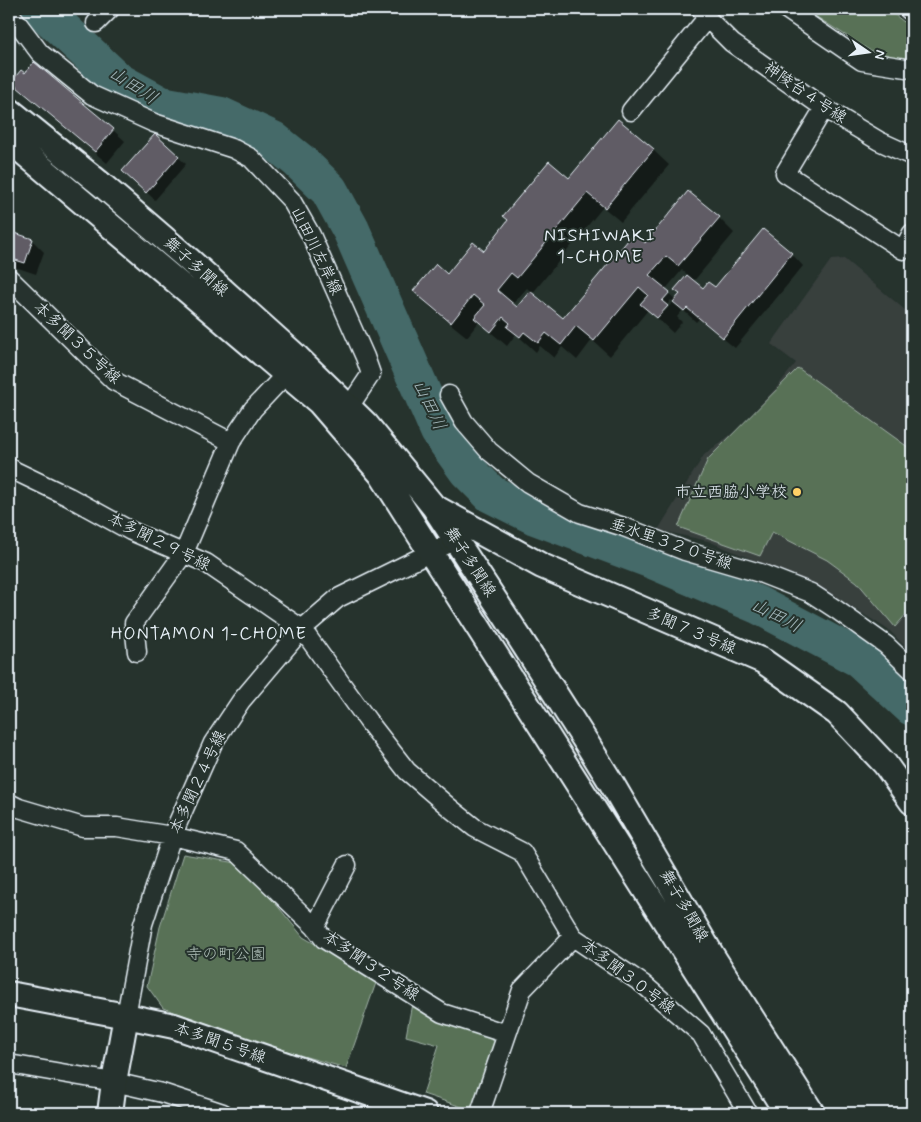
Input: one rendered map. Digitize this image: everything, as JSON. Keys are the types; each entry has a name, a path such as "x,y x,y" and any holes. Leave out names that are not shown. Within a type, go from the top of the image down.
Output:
{"street":[{"path":"96,23 110,9"},
{"path":"786,9 862,61 912,69"},
{"path":"908,9 912,12"},
{"name":"山田川左岸線","path":"9,12 40,53 92,95 154,123 234,149 251,158 291,200 315,244 371,374 342,414"},
{"name":"神陵台４号線","path":"631,111 704,13 732,43 824,108 879,142 912,156"},
{"path":"824,108 785,173 903,250 912,233"},
{"name":"舞子多聞線","path":"9,110 102,185 188,259 292,366 342,414 787,1113"},
{"name":"舞子多聞線","path":"9,140 292,366"},
{"name":"本多聞３５号線","path":"9,278 114,381 231,442"},
{"path":"137,652 134,624 184,553 231,442 253,409 292,366"},
{"name":"垂水里３２０号線","path":"449,395 464,422 489,451 528,482 580,513 624,527 685,551 760,573 811,593 886,645 912,670"},
{"name":"舞子多聞線","path":"342,414 366,424 434,507 520,637 612,784 714,957 812,1113"},
{"name":"本多聞２９号線","path":"9,467 131,530 206,563 302,629"},
{"name":"多聞７３号線","path":"434,507 542,566 762,661 837,712 885,764 912,802"},
{"name":"本多聞２４号線","path":"126,1016 143,924 172,836 213,743 241,701 302,629 338,598 456,540"},
{"name":"本多聞３０号線","path":"302,629 368,721 407,770 475,828 522,852 573,937 643,984 701,1034 748,1113"},
{"name":"本多聞３２号線","path":"9,802 19,808 83,827 117,827 172,836 236,850 315,927 324,939 442,1013 507,1034"},
{"path":"315,927 347,865"},
{"path":"480,1113 522,990 573,937"},
{"name":"本多聞５号線","path":"9,994 174,1026 424,1113"},
{"path":"110,1113 126,1016"},
{"path":"9,1064 114,1082 162,1093 223,1113"}],"shaded area":[{"name":"市立西脇小学校","path":"844,259 912,314 912,654 890,631 824,589 708,541 658,530 704,455 738,429 796,363 771,344 831,260"}],"green space":[{"path":"804,9 887,9 912,28 912,59 894,57 869,50"},
{"name":"市立西脇小学校","path":"798,368 912,450 912,616 908,612 895,627 857,582 827,560 772,532 760,556 678,527 708,459"},
{"name":"寺の町公園","path":"183,854 243,864 303,937 377,980 346,1068 285,1051 163,1008 147,986 160,927"},
{"path":"413,998 495,1035 500,1042 479,1104 471,1110 423,1094 439,1045 406,1036"}],"building":[{"path":"34,62 114,129 95,152 11,82 21,70 25,73"},
{"path":"618,119 654,149 605,208 587,193 517,278 511,273 497,290 517,307 530,291 563,318 634,233 645,243 688,191 720,217 678,266 666,256 649,275 670,292 662,301 668,306 657,318 640,304 648,295 639,287 594,341 576,326 561,345 546,333 538,343 524,332 520,337 507,327 510,323 503,317 491,332 474,318 485,305 473,295 451,323 413,291 436,264 447,274 473,242 484,251 508,220 503,216 549,161 569,178"},
{"path":"155,134 179,156 146,193 122,171"},
{"path":"763,229 792,253 723,338 687,308 684,311 673,302 680,294 674,290 687,275 703,288 708,282 715,287"},
{"path":"9,231 33,239 25,263 9,258"}],"waterway":[{"name":"山田川","path":"41,9 119,82 161,105 221,116 273,140 298,160 329,190 351,230 439,431 467,470 491,494 535,516 655,561 758,605 860,659 912,707"}],"place":[{"name":"市立西脇小学校","path":"797,492"}],"district":[{"name":"NISHIWAKI 1-CHOME","path":"600,246"},
{"name":"HONTAMON 1-CHOME","path":"209,634"}]}
